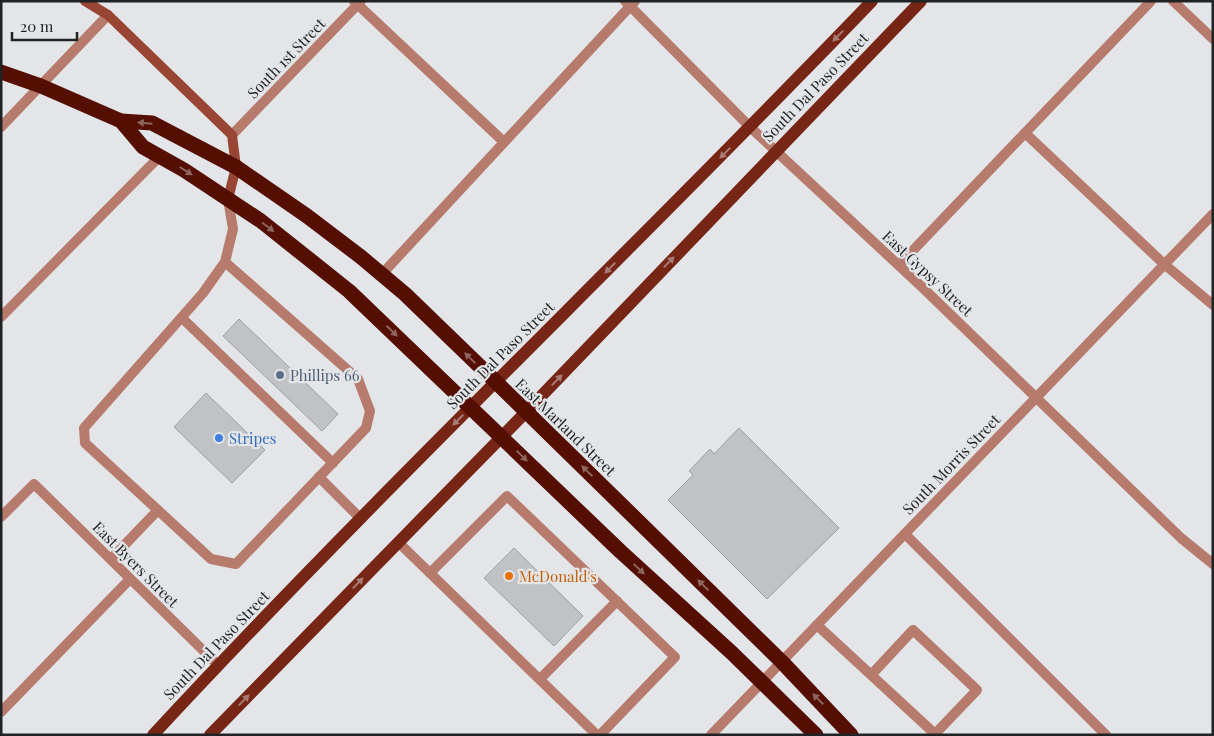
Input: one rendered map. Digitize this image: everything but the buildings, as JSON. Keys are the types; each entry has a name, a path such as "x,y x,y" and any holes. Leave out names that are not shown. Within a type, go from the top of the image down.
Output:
{"highway":[{"path":"1,72 41,86 120,122 143,147 261,221 349,291 472,407 638,569 816,735"},
{"name":"East Marland Street","path":"120,122 152,122 236,167 307,216 382,274 496,382 782,662 851,735"}],"main road":[{"name":"South Dal Paso Street","path":"153,735 218,665 361,519 750,128 872,1"},
{"name":"South Dal Paso Street","path":"210,735 526,412 921,1"}],"street":[{"path":"85,1 108,15 232,135 236,167 228,199 233,229 225,262 204,294 84,428 85,442 211,559 236,564 366,428 370,411 358,380 225,262"},
{"path":"899,265 1151,1"},
{"path":"1173,1 1213,39"},
{"path":"358,2 504,142"},
{"name":"South 1st Street","path":"232,135 358,2"},
{"path":"382,274 630,3"},
{"name":"East Gypsy Street","path":"630,3 750,128 899,265 1180,538 1213,564"},
{"path":"1,127 108,15"},
{"path":"1025,133 1164,264 1213,305"},
{"path":"1,317 160,156"},
{"name":"South Morris Street","path":"711,735 1213,214"},
{"path":"182,318 333,463"},
{"path":"319,477 361,519"},
{"name":"East Byers Street","path":"1,517 34,484 218,665"},
{"path":"398,542 430,573 540,679 599,735 675,657 507,496 430,573"},
{"path":"111,560 158,510"},
{"path":"904,534 1106,735"},
{"path":"1,712 130,579"},
{"path":"540,679 617,601"},
{"path":"817,625 935,734 977,690 913,630 872,674"}],"place":[{"name":"Phillips 66","path":"280,375"},
{"name":"Stripes","path":"219,438"},
{"name":"McDonald's","path":"509,576"}]}
